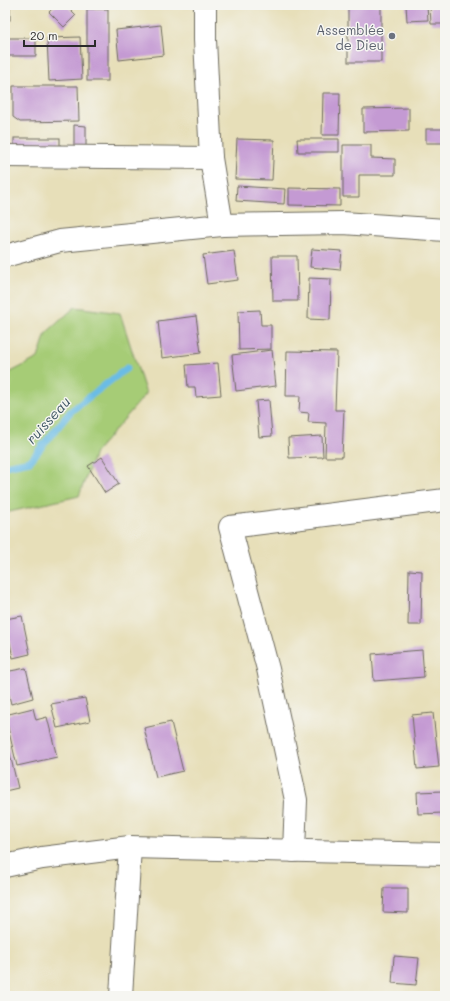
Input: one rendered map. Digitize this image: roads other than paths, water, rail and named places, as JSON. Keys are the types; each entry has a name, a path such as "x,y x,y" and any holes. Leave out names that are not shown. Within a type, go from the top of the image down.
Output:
{"street":[{"path":"205,5 205,40 211,158 222,225"},
{"path":"5,156 211,158"},
{"path":"5,256 60,241 222,225 343,223 445,230"},
{"path":"294,851 296,800 268,668 230,527 445,500"},
{"path":"121,996 130,847"},
{"path":"5,866 42,858 130,847 445,854"}],"waterway":[{"name":"ruisseau","path":"5,466 30,461 71,411 127,368"}],"place":[{"name":"Assemblée de Dieu","path":"392,36"}]}
